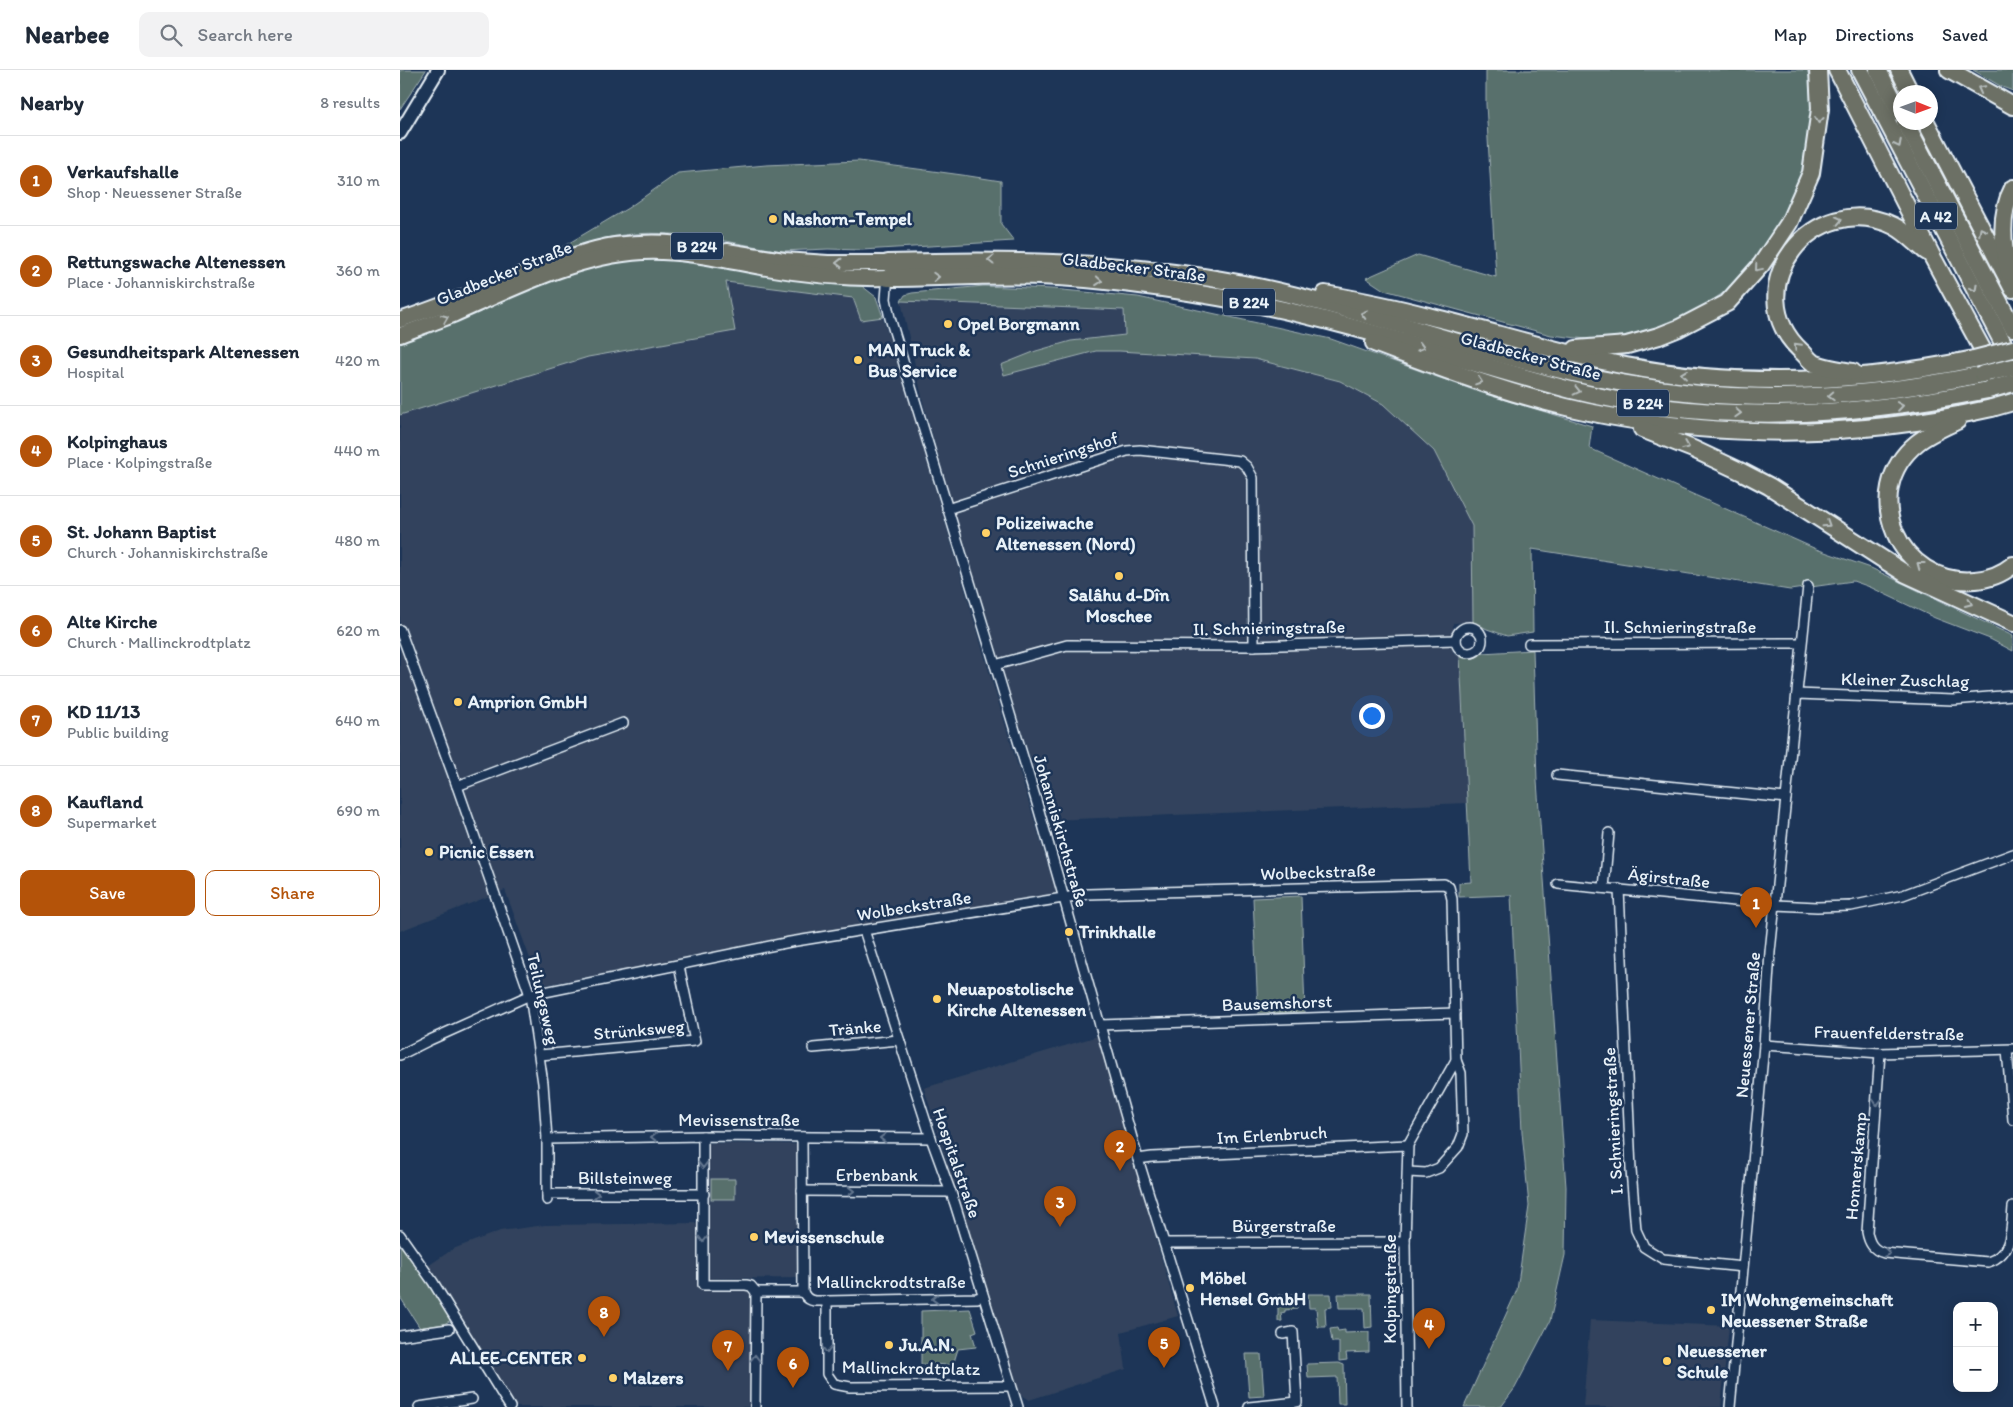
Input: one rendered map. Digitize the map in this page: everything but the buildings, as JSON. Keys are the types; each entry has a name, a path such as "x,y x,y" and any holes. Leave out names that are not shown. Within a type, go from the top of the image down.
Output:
{"highway":[{"path":"1515,340 1582,349 1628,344 1659,336 1679,328 1727,303 1761,265 1789,223 1810,173 1820,109 1818,70"},
{"path":"1837,70 1933,258 2013,406"},
{"name":"A 42","path":"1860,70 2013,362"},
{"path":"1878,70 1893,99"},
{"path":"1899,70 1906,85"},
{"path":"1949,70 2013,106"},
{"name":"A 42","path":"1910,130 2013,328"},
{"path":"1930,130 2013,289"},
{"path":"2013,188 2007,200 2002,222 2004,244 2013,284"},
{"path":"1872,375 1836,369 1813,362 1794,345 1781,326 1776,304 1778,283 1784,262 1796,244 1813,230 1832,221 1854,217 1875,219 1896,227 1933,258"},
{"name":"Gladbecker Straße","path":"888,270 975,260 1083,263 1176,273 1246,285 1367,315 1548,366 1622,383 1663,390 1748,397 1831,396 1986,382 2013,383"},
{"name":"Gladbecker Straße","path":"888,270 1082,279 1137,284 1191,292 1306,314 1572,390 1662,406 1748,414 1831,413 1898,406 1986,382 2013,367"},
{"path":"1246,285 1310,291 1369,302 1515,340 1625,365 1707,377 1792,381 1831,380 1903,372 1974,359 2013,349"},
{"path":"1306,314 1362,339 1426,363 1507,390 1607,416 1693,449 1768,486 1906,574 2013,623"},
{"path":"1607,416 1703,429 1794,432 1870,428 1975,412 2013,402"},
{"path":"1975,412 1917,443 1901,460 1891,481 1888,504 1892,527 1902,548 1913,560 1918,565 1939,576 1962,581 1985,579 2013,565"}],"main road":[{"name":"Gladbecker Straße","path":"402,318 561,260 613,245 638,243 684,244 784,260 888,270"},
{"name":"Gladbecker Straße","path":"400,335 450,316 529,281 594,260 622,254 673,252 810,275 888,270"}],"street":[{"path":"400,133 438,70"},
{"name":"Johanniskirchstraße","path":"888,270 886,299 890,318 1064,898 1138,1159 1215,1407"},
{"name":"Schnieringshof","path":"947,509 1127,451 1140,450 1240,461 1247,467 1253,478 1254,646"},
{"name":"Neuessener Straße","path":"1730,1407 1764,1045 1770,952 1808,586"},
{"name":"Teilungsweg","path":"400,630 530,995 540,1055 547,1139 547,1197"},
{"name":"II. Schnieringstraße","path":"995,665 1067,645 1254,646 1456,640"},
{"name":"II. Schnieringstraße","path":"1529,644 1801,642"},
{"name":"Kleiner Zuschlag","path":"1797,694 1953,700 2013,695"},
{"path":"457,786 623,723"},
{"path":"1557,775 1786,798"},
{"path":"1604,888 1609,833"},
{"name":"Ägirstraße","path":"1558,884 1776,905 1852,906 1903,895 2013,854"},
{"name":"Wolbeckstraße","path":"400,1055 530,995 790,942 1088,894 1444,884 1449,887 1452,899 1455,1014"},
{"name":"I. Schnieringstraße","path":"1619,889 1630,1160 1636,1230 1644,1247 1663,1259 1743,1267"},
{"name":"Hospitalstraße","path":"864,930 931,1138 951,1192 1018,1407"},
{"name":"Strünksweg","path":"540,1055 696,1041 679,966"},
{"path":"1408,1172 1426,1172 1439,1168 1458,1147 1463,1134 1461,1073 1456,1060 1455,1014"},
{"name":"Bausemshorst","path":"1100,1026 1455,1014"},
{"name":"Tränke","path":"813,1048 899,1040"},
{"name":"Frauenfelderstraße","path":"1764,1045 1880,1053 2010,1049"},
{"path":"2010,1049 2013,1120"},
{"name":"Honnerskamp","path":"1880,1053 1867,1232 1869,1242 1884,1253 1988,1262 1998,1259 2007,1249 2013,1207"},
{"name":"Kolpingstraße","path":"1407,1407 1405,1242 1408,1145 1456,1060"},
{"path":"703,1136 704,1194"},
{"name":"Mevissenstraße","path":"547,1139 703,1136 931,1138"},
{"name":"Mallinckrodtstraße","path":"802,1137 803,1292 806,1298 827,1301 977,1298 983,1296"},
{"name":"Im Erlenbruch","path":"1138,1159 1161,1156 1408,1145"},
{"name":"Erbenbank","path":"802,1191 951,1192"},
{"name":"Mallinckrodtstraße","path":"704,1194 703,1285 746,1285 756,1292 803,1292"},
{"name":"Billsteinweg","path":"547,1197 704,1194"},
{"path":"400,1235 433,1282 510,1407"},
{"name":"Bürgerstraße","path":"1164,1243 1405,1242"},
{"path":"755,1407 756,1292"},
{"name":"Mallinckrodtplatz","path":"827,1301 828,1374 834,1384 850,1387 1011,1386"},
{"path":"400,1336 449,1329"},
{"path":"1249,1407 1297,1402 1293,1332 1282,1334"},
{"path":"419,1407 472,1399"}],"shaded area":[{"path":"790,278 862,286 876,297 910,403 1057,895 831,931 540,986 505,890 400,931 400,341 531,287"},
{"path":"901,301 1124,310 1125,335 1071,341 1036,351 1004,375 1096,351 1255,359 1341,381 1383,404 1434,451 1472,526 1473,622 1453,623 1453,653 1460,656 1467,803 1050,820 953,508 924,406"},
{"path":"1098,1036 1178,1316 1121,1332 1126,1369 1029,1400 1019,1394 924,1088"},
{"name":"Mevissenschule","path":"707,1143 799,1144 801,1278 709,1279"},
{"path":"702,1223 702,1286 753,1289 754,1407 510,1407 425,1268 453,1249 500,1231 545,1225"},
{"path":"1590,1320 1729,1326 1721,1407 1583,1407"}],"green space":[{"path":"400,70 426,70 400,109"},
{"path":"1486,70 1807,70 1810,79 1811,127 1803,176 1784,216 1764,251 1739,282 1682,321 1604,341 1551,335 1384,290 1366,278 1418,255 1496,277 1486,104"},
{"path":"1973,70 2013,70 2013,91 2002,87"},
{"path":"859,161 1001,181 1001,224 1014,241 862,250 782,251 694,236 650,233 628,234 597,240 537,262 628,208 678,173 766,165"},
{"path":"640,257 690,259 823,283 862,286 876,297 883,317 861,320 853,298 726,282 735,331 588,357 400,415 400,341 531,287 586,267"},
{"path":"984,286 1052,289 1138,297 1331,339 1479,392 1592,426 1589,448 1816,549 1871,568 2013,636 2013,651 1990,639 1935,618 1870,587 1853,581 1790,590 1532,549 1533,632 1507,636 1487,629 1473,622 1472,526 1434,451 1383,404 1340,381 1255,359 1096,351 1004,375 1001,365 1036,351 1071,341 1125,335 1124,310 901,301 905,295 912,293"},
{"path":"1533,650 1537,781 1566,1187 1565,1255 1550,1321 1515,1388 1501,1407 1464,1407 1517,1290 1529,1206 1522,1132 1511,895 1459,897 1459,883 1471,882 1460,656 1474,658 1482,653"},
{"path":"1301,896 1305,1012 1258,1013 1253,898"},
{"path":"711,1179 735,1179 735,1199 711,1199"},
{"path":"400,1239 455,1318 444,1324 420,1328 400,1297"},
{"path":"1297,1294 1297,1309 1285,1310 1285,1312 1281,1313 1282,1321 1278,1321 1278,1295"},
{"path":"1308,1294 1331,1294 1332,1307 1325,1308 1326,1327 1318,1327 1316,1308 1309,1308"},
{"path":"1338,1294 1371,1294 1372,1327 1365,1328 1364,1308 1339,1308"},
{"path":"970,1309 977,1331 972,1333 976,1347 958,1349 953,1365 921,1364 921,1311"},
{"path":"1337,1328 1338,1331 1345,1330 1345,1333 1369,1332 1369,1352 1346,1353 1347,1360 1339,1361 1339,1342 1332,1342 1330,1329"},
{"path":"1246,1354 1261,1354 1264,1396 1249,1397"},
{"path":"1339,1363 1344,1365 1345,1404 1338,1404 1337,1377 1308,1378 1307,1364"}],"place":[{"name":"Nashorn-Tempel","path":"773,219"},
{"name":"Opel Borgmann","path":"948,324"},
{"name":"MAN Truck & Bus Service","path":"858,360"},
{"name":"Polizeiwache Altenessen (Nord)","path":"986,533"},
{"name":"Salâhu d-Dîn Moschee","path":"1119,576"},
{"name":"Amprion GmbH","path":"458,702"},
{"name":"Picnic Essen","path":"429,852"},
{"name":"Verkaufshalle","path":"1756,928"},
{"name":"Trinkhalle","path":"1069,932"},
{"name":"Neuapostolische Kirche Altenessen","path":"937,999"},
{"name":"Rettungswache Altenessen","path":"1120,1171"},
{"name":"Gesundheitspark Altenessen","path":"1060,1227"},
{"name":"Mevissenschule","path":"754,1237"},
{"name":"Möbel Hensel GmbH","path":"1190,1288"},
{"name":"IM Wohngemeinschaft Neuessener Straße","path":"1711,1310"},
{"name":"Kaufland","path":"604,1337"},
{"name":"Ju.A.N.","path":"889,1345"},
{"name":"Kolpinghaus","path":"1429,1349"},
{"name":"ALLEE-CENTER","path":"582,1358"},
{"name":"Neuessener Schule","path":"1667,1361"},
{"name":"St. Johann Baptist","path":"1164,1368"},
{"name":"KD 11/13","path":"728,1371"},
{"name":"Malzers","path":"613,1378"},
{"name":"Alte Kirche","path":"793,1388"}]}
